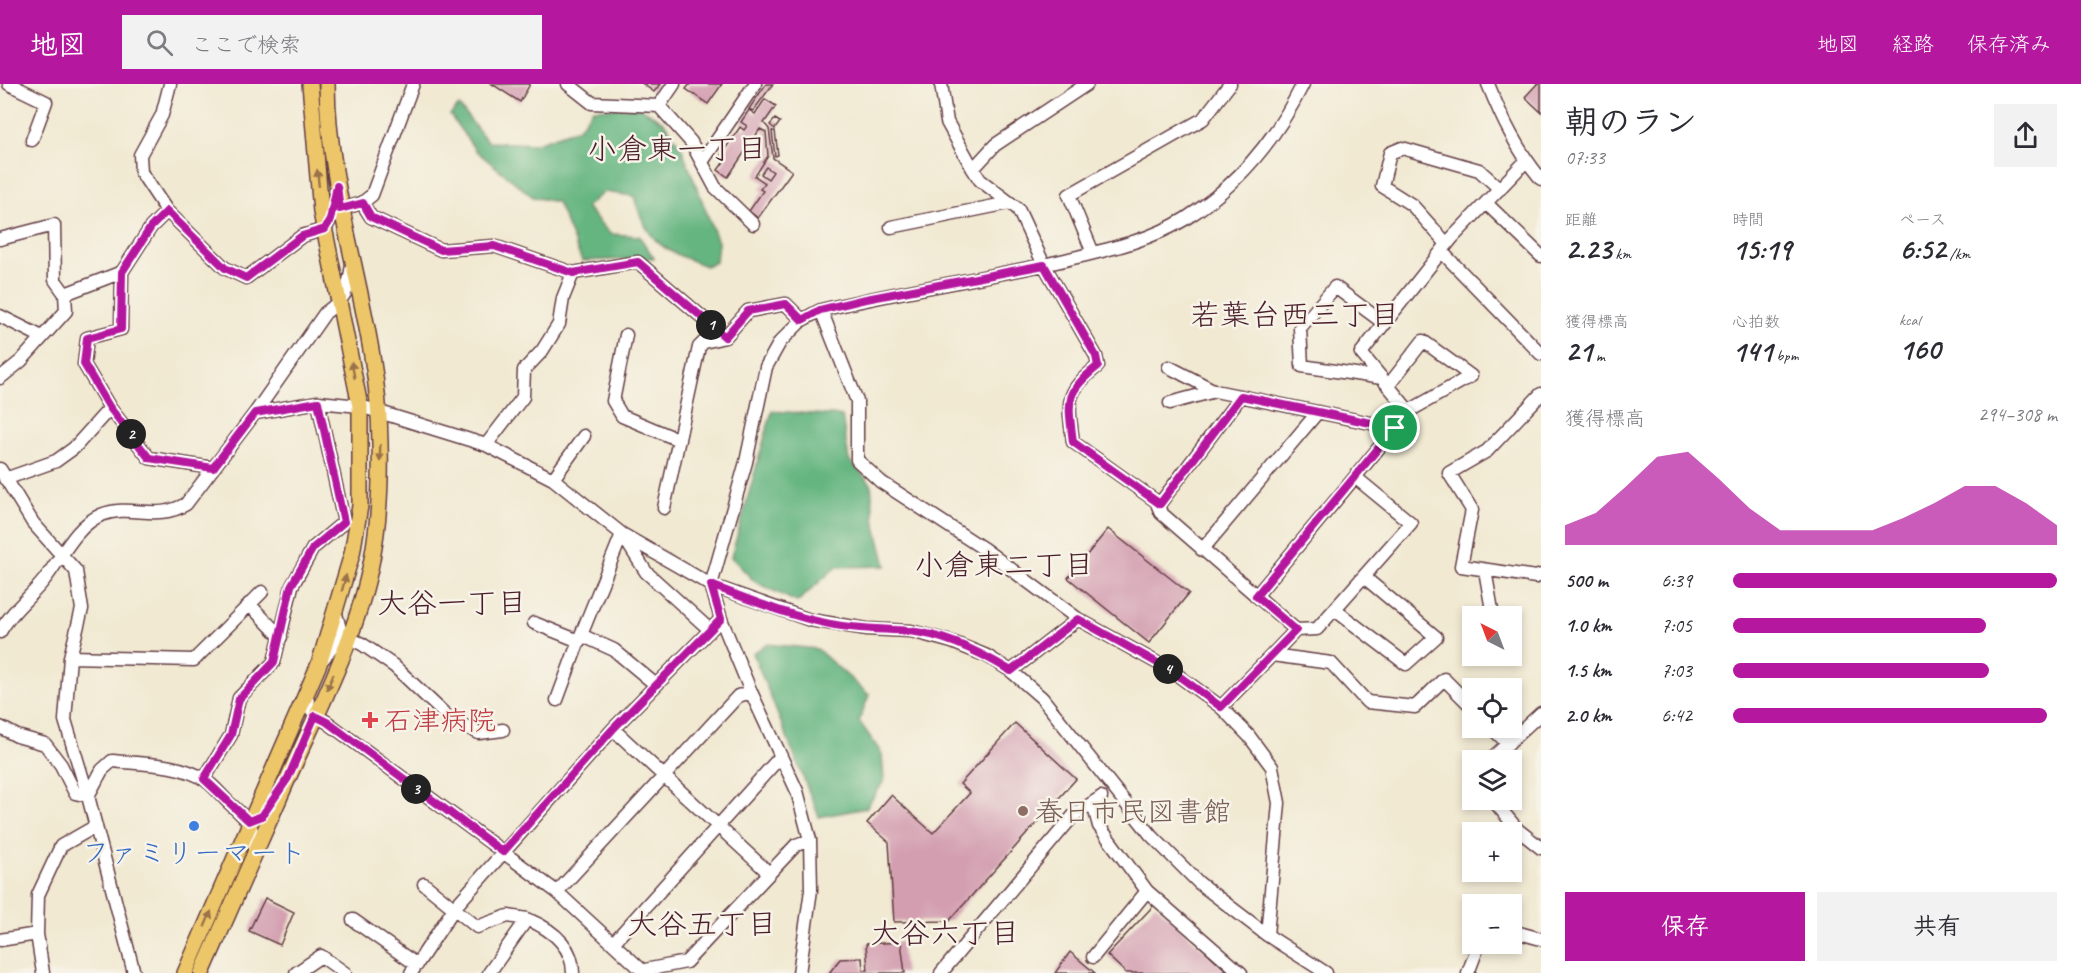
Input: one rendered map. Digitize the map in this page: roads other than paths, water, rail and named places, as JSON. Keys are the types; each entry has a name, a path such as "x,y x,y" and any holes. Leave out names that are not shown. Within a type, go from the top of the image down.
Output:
{"main road":[{"path":"185,973 249,821 320,664 352,554 360,506 360,406 325,229 310,84"},
{"path":"207,972 253,855 348,638 372,560 378,508 380,443 378,411 366,323 340,209 327,84"}],"street":[{"path":"9,84 45,102 32,140"},
{"path":"170,84 162,114 140,155 141,172 167,211 225,268 246,278 302,236 325,229 330,220 337,186"},
{"path":"340,209 363,203 372,195 413,84"},
{"path":"568,84 592,103 659,106 691,142 715,187 753,224"},
{"path":"659,106 674,84"},
{"path":"702,162 755,84"},
{"path":"941,84 947,122 973,169 980,180 1018,209 1044,265 1096,356 1098,366 1079,381 1068,403 1073,442 1160,504"},
{"path":"973,169 994,145 1087,84"},
{"path":"1093,253 1069,195 1203,119 1230,84"},
{"path":"799,973 811,890 810,840 797,791 751,692 721,619 711,585 746,462 765,367 780,342 802,320 820,310 1093,253 1145,239 1185,219 1227,187 1256,160 1292,106 1303,84"},
{"path":"1488,84 1505,126 1526,161 1541,179"},
{"path":"1500,189 1479,170 1402,148 1390,153 1382,186 1412,205 1444,248 1541,354"},
{"path":"1409,411 1361,353 1444,248 1526,161"},
{"path":"363,203 371,217 441,250 494,246 573,273 638,262 725,337"},
{"path":"891,227 1009,203"},
{"path":"1486,203 1541,256"},
{"path":"167,211 151,227 122,272 121,329 87,338 84,364 110,408 149,458 213,468"},
{"path":"0,239 54,225 56,280 65,294 66,311 21,361 0,378"},
{"path":"0,632 7,620 44,581 84,526 101,515 123,511 156,514 173,511 186,504 255,413 325,313 340,302 347,292 352,262"},
{"path":"65,294 122,272"},
{"path":"486,445 523,397 524,370 542,351 559,324 563,298 573,273"},
{"path":"1385,324 1335,287 1300,328 1302,366 1385,382"},
{"path":"664,508 699,348 705,342 725,337 748,311 786,304 802,320"},
{"path":"820,310 857,401 857,460 881,482 984,549 1078,619 1172,671 1221,707 1249,736 1272,767 1279,803 1267,935"},
{"path":"0,316 42,337"},
{"path":"626,335 613,401 622,416 679,440"},
{"path":"1256,596 1409,411 1471,376 1423,341 1385,382"},
{"path":"1169,367 1215,391 1395,428"},
{"path":"1170,403 1215,391"},
{"path":"1541,394 1487,451 1449,473 1472,510 1461,566 1536,578 1541,575"},
{"path":"1241,396 1158,507 1161,513 1202,550 1296,630 1317,629 1411,523 1355,477"},
{"path":"255,413 318,402 360,406 486,445 553,479 622,534 711,585 786,613 831,625 911,631 952,642 987,656 1011,671 1042,698 1151,836 1199,883 1267,935 1326,973"},
{"path":"204,779 231,735 239,699 274,662 282,637 291,586 313,548 344,522 318,402"},
{"path":"110,408 74,448 56,461 4,482 33,523 76,571 82,609 69,657 65,720 88,796 135,973"},
{"path":"1202,550 1318,412"},
{"path":"553,479 584,436"},
{"path":"622,534 646,572 710,630"},
{"path":"557,700 622,534"},
{"path":"1485,570 1491,606"},
{"path":"1335,610 1406,664 1436,637 1364,577"},
{"path":"69,657 194,660 262,592"},
{"path":"249,604 282,637"},
{"path":"336,614 340,629 348,638 362,644 394,666 450,719 479,733 503,730"},
{"path":"353,920 414,969 455,907 503,852 613,729 721,619"},
{"path":"1011,671 1078,619"},
{"path":"534,623 614,650 656,685"},
{"path":"1221,707 1296,630"},
{"path":"320,664 338,640 348,638"},
{"path":"1272,655 1330,663 1367,702 1415,707 1444,679 1462,697"},
{"path":"557,892 738,696 751,692"},
{"path":"306,694 309,707 315,716"},
{"path":"1501,750 1541,713"},
{"path":"284,743 300,721 307,716 315,716 327,722 557,892 645,972 686,962 796,845 810,840"},
{"path":"0,727 16,736 45,744 61,765 75,793 88,796"},
{"path":"613,729 769,873"},
{"path":"1502,738 1508,744"},
{"path":"614,942 781,756"},
{"path":"88,796 102,770 112,761 151,764 204,779 249,821 254,835 253,855"},
{"path":"249,821 262,816 288,778"},
{"path":"941,973 1074,815 1111,788"},
{"path":"1100,798 1095,811 1098,826 1147,891 1240,973"},
{"path":"1501,810 1518,830 1541,848"},
{"path":"43,973 37,934 38,895 62,846 96,826"},
{"path":"424,884 477,927 508,916 527,919 564,942 573,960 573,973"},
{"path":"1094,957 1147,891"},
{"path":"489,973 527,919"},
{"path":"0,940 37,934"},
{"path":"1522,934 1541,939"},
{"path":"1468,973 1475,954"},
{"path":"296,973 321,956 345,973"}],"place":[{"name":"石津病院","path":"370,720"},
{"name":"春日市民図書館","path":"1023,811"},
{"name":"ファミリーマート","path":"194,826"}],"district":[{"name":"小倉東一丁目","path":"677,149"},
{"name":"若葉台西三丁目","path":"1295,315"},
{"name":"小倉東二丁目","path":"1004,565"},
{"name":"大谷一丁目","path":"452,603"},
{"name":"大谷五丁目","path":"702,924"},
{"name":"大谷六丁目","path":"945,933"}]}
